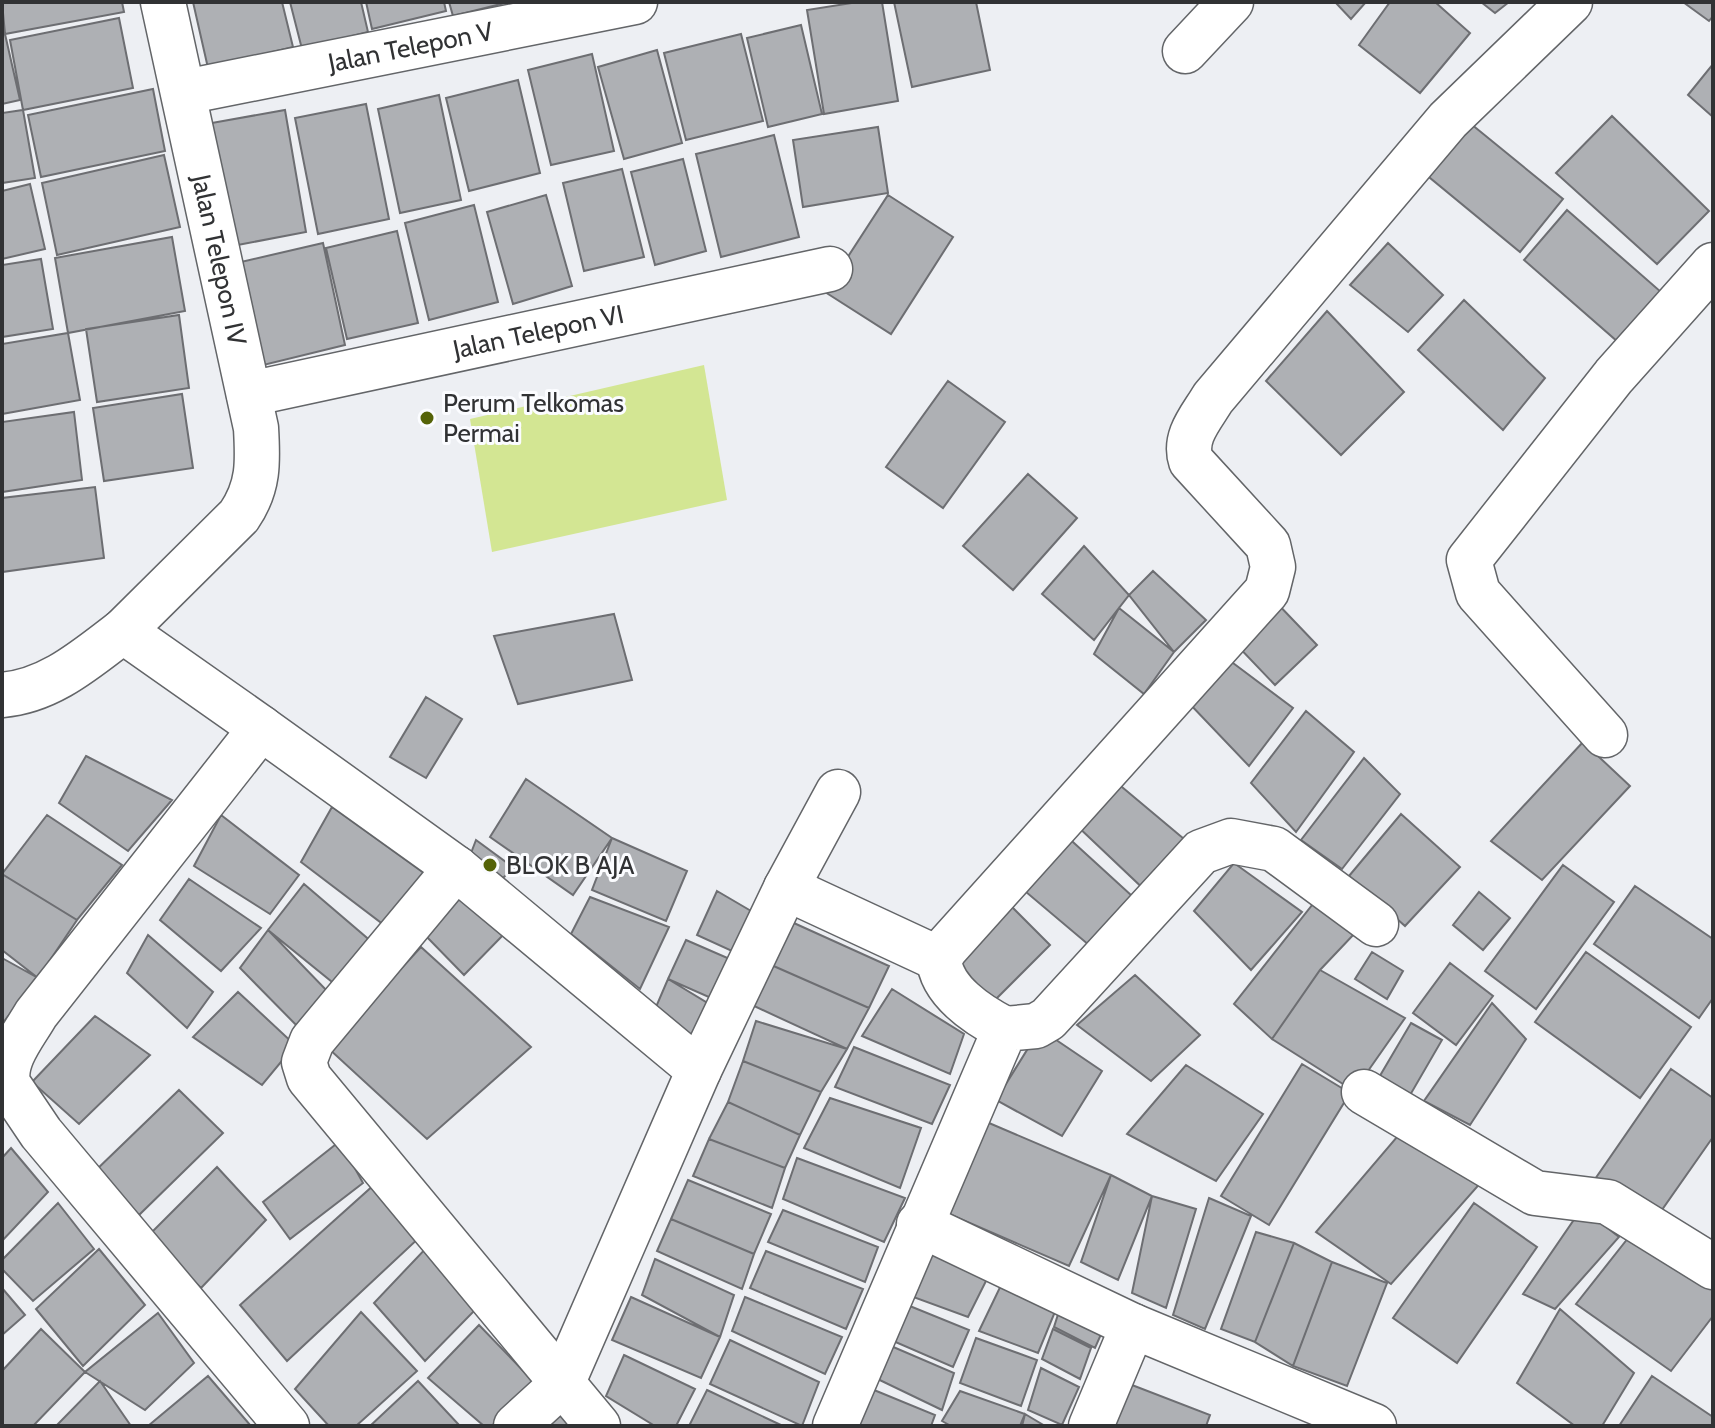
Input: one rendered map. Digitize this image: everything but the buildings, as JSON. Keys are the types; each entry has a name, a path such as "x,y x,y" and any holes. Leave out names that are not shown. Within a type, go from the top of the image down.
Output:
{"street":[{"name":"Jalan Telepon IV","path":"123,631 239,516 253,496 258,466 256,428 163,2"},
{"name":"Jalan Telepon V","path":"185,92 635,2"},
{"path":"1185,51 1231,2"},
{"path":"1376,924 1274,849 1231,841 1201,852 1048,1019 1036,1026 1005,1029 971,1006 944,981 939,959 954,937 1267,591 1273,567 1268,545 1191,461 1188,451 1191,434 1213,398 1448,120 1570,2"},
{"path":"1605,735 1478,593 1469,560 1614,376 1713,265"},
{"name":"Jalan Telepon VI","path":"249,394 830,269"},
{"path":"2,695 38,689 74,668 123,631 456,868 699,1070"},
{"path":"261,728 36,1014 7,1066 6,1075 8,1084 41,1133 287,1426"},
{"path":"516,1426 562,1384 699,1070 786,888 838,792"},
{"path":"456,868 312,1041 304,1062 309,1078 336,1112 462,1259 598,1426"},
{"path":"786,888 939,959"},
{"path":"835,1426 1005,1029"},
{"path":"1364,1092 1535,1193 1608,1202 1713,1267"},
{"path":"919,1224 1133,1326 1374,1426"},
{"path":"1091,1426 1133,1326"}],"green space":[{"path":"704,365 727,500 492,552 470,419"}],"place":[{"name":"Perum Telkomas Permai","path":"427,418"},
{"name":"BLOK B AJA","path":"490,865"}]}
